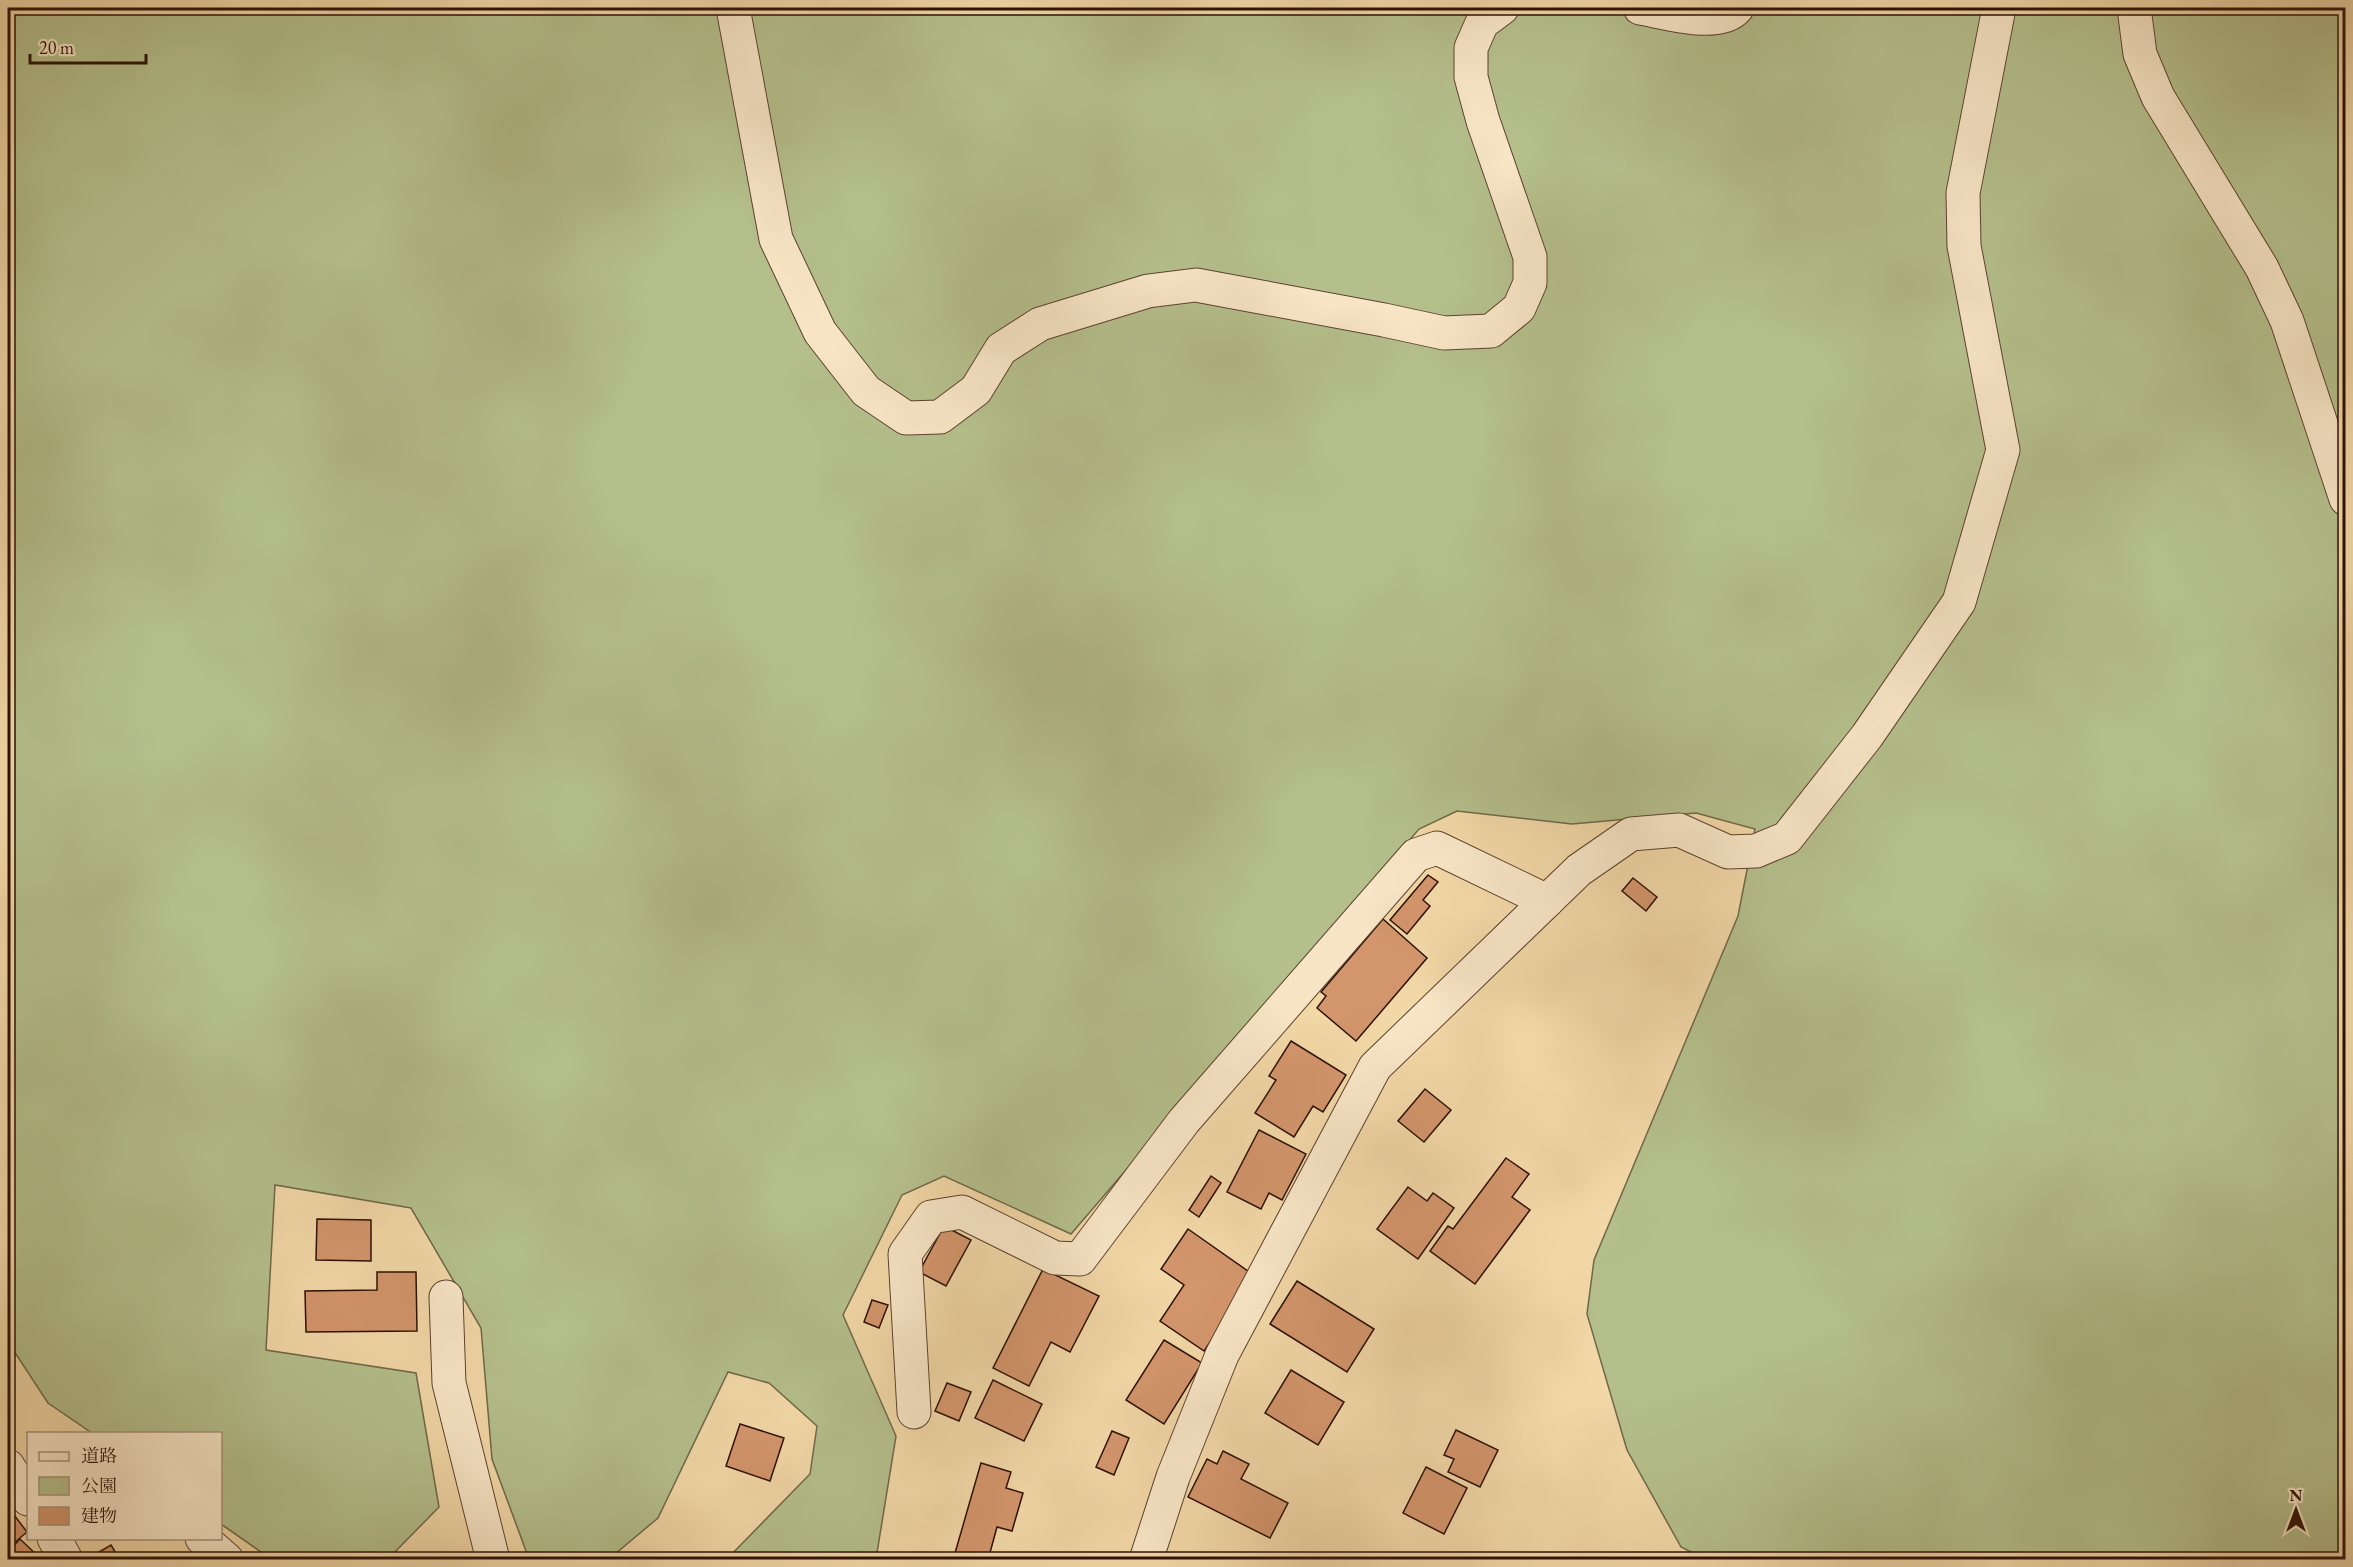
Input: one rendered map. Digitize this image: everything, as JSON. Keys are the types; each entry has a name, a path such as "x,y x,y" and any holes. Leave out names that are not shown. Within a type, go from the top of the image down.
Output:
{"street":[{"path":"733,8 776,239 820,332 866,391 906,418 940,417 976,390 1001,350 1040,324 1148,291 1196,285 1444,333 1491,331 1519,308 1530,283 1530,257 1483,122 1471,77 1471,48 1482,23 1502,8"},
{"path":"1640,8 1700,20 1733,13 1737,8"},
{"path":"1146,1560 1173,1477 1222,1355 1375,1067 1579,870 1631,834 1679,830 1728,852 1756,851 1786,837 1867,736 1959,602 2003,450 1964,246 1963,193 1999,8"},
{"path":"2134,8 2140,54 2158,97 2262,268 2288,321 2346,499"},
{"path":"914,1412 905,1254 931,1217 962,1212 1055,1258 1080,1259 1184,1121 1416,855 1437,848 1547,901"},
{"path":"447,1297 450,1383 493,1560"},
{"path":"8,1454 27,1453"},
{"path":"8,1466 27,1497"},
{"path":"55,1540 66,1560"},
{"path":"203,1540 227,1560"}],"green space":[{"path":"8,8 2345,8 2345,1559 1707,1560 1681,1547 1627,1450 1587,1314 1594,1260 1738,916 1755,829 1696,813 1572,824 1457,811 1419,829 1071,1234 944,1176 902,1195 843,1315 896,1436 876,1559 727,1559 810,1474 817,1426 769,1383 728,1372 658,1518 609,1559 529,1559 492,1459 481,1328 411,1208 275,1185 266,1350 416,1373 439,1507 388,1559 271,1559 222,1525 222,1432 91,1432 48,1403 8,1342"}],"building":[{"path":"1428,875 1438,882 1423,900 1430,906 1407,934 1390,920"},
{"path":"1633,878 1657,897 1646,911 1622,891"},
{"path":"1383,919 1427,958 1356,1041 1317,1008 1326,996 1321,992"},
{"path":"1291,1041 1346,1075 1323,1112 1313,1106 1294,1137 1255,1113 1276,1080 1269,1076"},
{"path":"1425,1089 1451,1110 1424,1142 1398,1121"},
{"path":"1259,1130 1306,1154 1282,1200 1269,1193 1261,1209 1227,1192"},
{"path":"1506,1158 1529,1174 1512,1197 1530,1210 1475,1284 1430,1251 1448,1226 1453,1229"},
{"path":"1211,1176 1221,1183 1199,1217 1189,1210"},
{"path":"1408,1187 1427,1201 1433,1193 1454,1208 1418,1259 1377,1229"},
{"path":"317,1219 371,1220 371,1261 316,1260"},
{"path":"944,1226 971,1240 946,1286 919,1272"},
{"path":"1188,1229 1255,1276 1204,1351 1160,1321 1184,1285 1161,1269"},
{"path":"1043,1269 1099,1296 1070,1352 1051,1342 1029,1386 993,1368"},
{"path":"377,1272 416,1272 417,1331 306,1332 305,1291 377,1290"},
{"path":"1297,1281 1374,1329 1347,1372 1270,1324"},
{"path":"872,1300 888,1305 879,1328 864,1322"},
{"path":"1164,1340 1202,1363 1164,1424 1126,1400"},
{"path":"1291,1370 1344,1402 1318,1445 1265,1413"},
{"path":"993,1380 1042,1404 1024,1441 975,1418"},
{"path":"947,1383 971,1392 959,1421 935,1411"},
{"path":"740,1424 784,1438 770,1481 726,1466"},
{"path":"1456,1430 1498,1450 1480,1487 1448,1472 1454,1459 1444,1455"},
{"path":"1112,1431 1129,1438 1114,1475 1096,1467"},
{"path":"1223,1451 1249,1464 1241,1479 1288,1503 1270,1538 1188,1497 1207,1459 1217,1464"},
{"path":"981,1463 1011,1472 1006,1488 1023,1493 1012,1531 997,1527 988,1560 953,1560"},
{"path":"1426,1467 1467,1488 1444,1534 1403,1513"},
{"path":"8,1507 27,1532 8,1548"},
{"path":"20,1539 42,1560 8,1560 8,1552"},
{"path":"111,1545 120,1560 87,1560 87,1559"}]}
